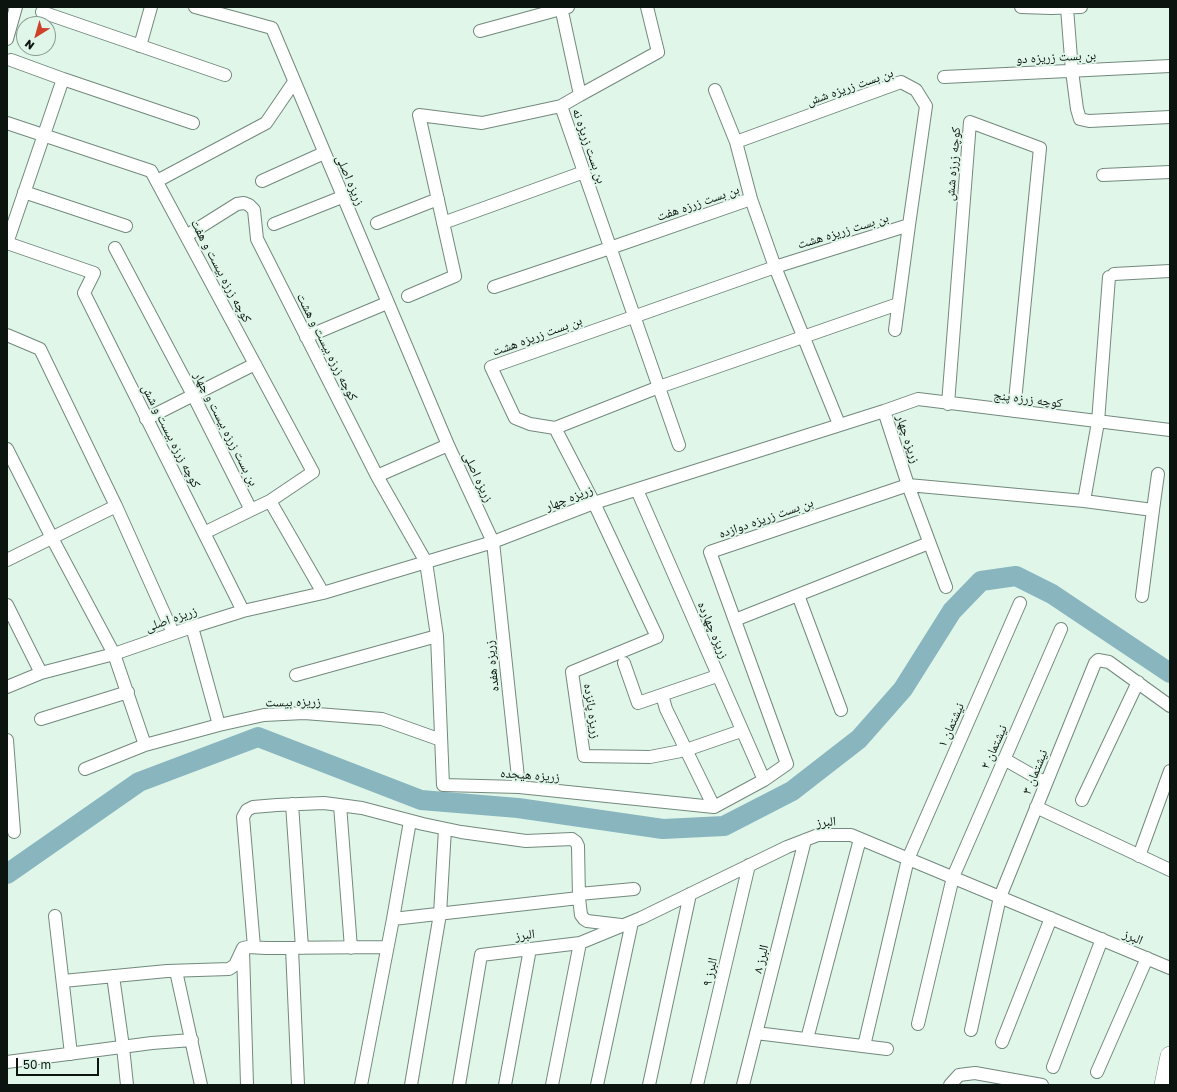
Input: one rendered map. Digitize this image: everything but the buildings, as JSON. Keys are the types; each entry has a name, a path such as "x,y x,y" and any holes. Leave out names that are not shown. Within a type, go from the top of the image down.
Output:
{"main road":[{"path":"1164,1085 1170,1056"}],"street":[{"path":"7,39 16,7"},
{"path":"140,46 151,7"},
{"name":"زریزه اصلی","path":"7,687 41,674 114,654 173,633 243,611 323,593 494,542 448,445 272,28 195,7"},
{"path":"561,106 658,52 647,7"},
{"path":"1021,7 1081,7"},
{"path":"480,31 564,8 580,95"},
{"path":"1067,8 1072,71 1077,109 1080,119 1089,122 1170,117"},
{"path":"42,12 225,75"},
{"path":"11,60 193,123"},
{"name":"بن بست زریزه دو","path":"944,76 1170,66"},
{"path":"63,79 24,192 126,226"},
{"path":"157,180 266,123 294,82"},
{"name":"بن بست زریزه شش","path":"736,142 901,82 916,90 926,106 909,225"},
{"path":"715,90 736,142 751,199"},
{"name":"بن بست زریزه نه","path":"408,296 455,276 419,115 482,123 561,106 679,444"},
{"name":"کوچه زرزه شش","path":"948,404 970,122 1040,148 1014,411"},
{"name":"کوچه زرزه بیست و هفت","path":"7,123 151,171 313,472 270,501"},
{"path":"262,181 324,153"},
{"path":"443,223 584,172"},
{"path":"1103,175 1170,172"},
{"name":"کوچه زرزه بیست و شش","path":"24,192 7,244 94,273 84,293 243,611"},
{"path":"274,224 342,196"},
{"path":"377,223 438,199"},
{"name":"بن بست زرزه هفت","path":"494,287 751,199 775,267 839,424"},
{"name":"کوچه زرزه بیست و هشت","path":"186,236 237,204 244,203 249,205 254,210 257,240 377,476 426,562"},
{"name":"بن بست زریزه هشت","path":"555,428 530,424 515,418 491,367 775,267 909,225 895,330"},
{"name":"بن بست زرزه بیست و چهار","path":"115,248 194,395 251,510"},
{"path":"1084,501 1098,422 1112,275 1170,271"},
{"path":"306,337 387,303"},
{"path":"594,503 555,428 659,387 898,304"},
{"path":"7,335 40,349 116,506 173,633"},
{"path":"146,419 255,364"},
{"name":"کوچه زرزه پنج","path":"884,411 918,399 948,404 1170,430"},
{"name":"زریزه چهار","path":"494,542 594,503 839,424 884,411 908,485"},
{"path":"377,476 448,445"},
{"path":"7,449 52,538 114,654 145,745"},
{"path":"1142,596 1158,474"},
{"path":"946,586 908,485 1084,501 1153,510"},
{"name":"بن بست زریزه دوازده","path":"714,807 764,780 788,764 710,552 908,485"},
{"name":"زریزه چهارده","path":"637,490 717,676 764,780"},
{"path":"204,533 270,501 282,519 323,593"},
{"name":"زریزه پانزده","path":"594,503 657,637 572,672 584,756 650,757 686,750 742,731"},
{"path":"7,560 116,506"},
{"name":"زریزه هفده","path":"494,542 519,787"},
{"path":"735,620 929,543"},
{"name":"زریزه هیجده","path":"426,562 437,636 443,785 519,787 714,807"},
{"path":"798,595 841,710"},
{"name":"نيشتمان ۱","path":"864,1046 908,859 1020,603"},
{"path":"7,605 41,674"},
{"path":"192,627 219,725"},
{"name":"نيشتمان ۲","path":"918,1024 952,877 1061,629"},
{"path":"296,675 437,636"},
{"name":"نيشتمان ۳","path":"971,1030 1000,897 1095,663 1098,660 1109,662 1138,682"},
{"path":"624,663 638,703 717,676"},
{"path":"1082,800 1138,682 1170,706"},
{"path":"41,719 128,692"},
{"path":"662,695 666,709 714,807"},
{"name":"زریزه بیست","path":"84,769 145,745 219,725 264,715 304,713 382,719 441,740"},
{"path":"7,740 14,832"},
{"path":"1004,759 1046,782"},
{"path":"1139,856 1170,771"},
{"path":"247,1085 249,948 243,818 247,810 253,807 324,803 362,808 410,821 461,832 526,841 572,839 576,842 578,846 581,915 587,921 627,924 597,1085"},
{"path":"292,804 297,948 298,1085"},
{"path":"340,805 351,948"},
{"path":"1036,807 1170,870"},
{"path":"361,1085 410,821"},
{"path":"411,1085 440,914 445,829"},
{"name":"البرز","path":"459,1085 481,955 580,943 627,924 818,835 851,835 1170,968"},
{"path":"808,1039 860,839"},
{"name":"البرز ۸","path":"743,1085 805,840"},
{"name":"البرز ۹","path":"697,1085 749,866"},
{"path":"393,919 634,890"},
{"path":"649,1085 690,894"},
{"path":"55,916 71,1054"},
{"path":"1002,1042 1051,918"},
{"path":"1053,1068 1102,939"},
{"path":"552,1085 580,943"},
{"path":"63,981 176,971 229,969 249,948 387,947"},
{"path":"505,1085 530,949"},
{"path":"1097,1072 1147,958"},
{"path":"176,971 201,1085"},
{"path":"113,976 127,1085"},
{"path":"756,1033 887,1049"},
{"path":"7,1062 192,1040"},
{"path":"950,1085 960,1076 975,1073 1042,1085"}],"waterway":[{"path":"7,874 139,782 258,737 421,800 518,808 663,829 724,826 792,791 859,739 903,689 952,611 981,581 1016,576 1052,594 1170,673"}]}
